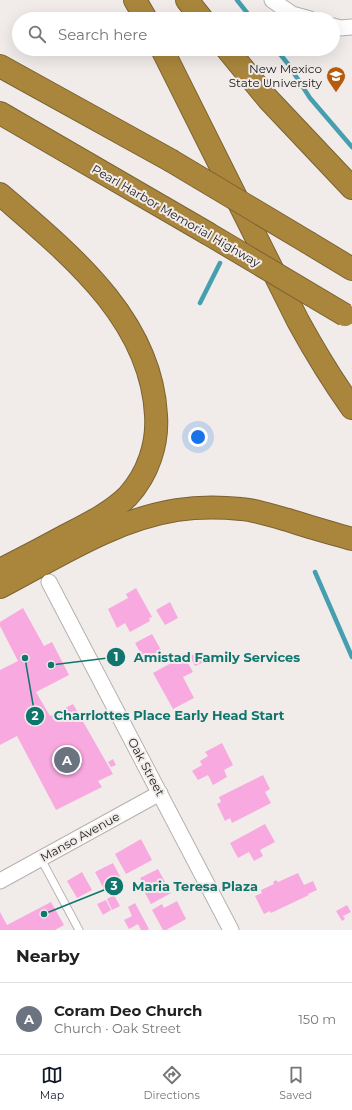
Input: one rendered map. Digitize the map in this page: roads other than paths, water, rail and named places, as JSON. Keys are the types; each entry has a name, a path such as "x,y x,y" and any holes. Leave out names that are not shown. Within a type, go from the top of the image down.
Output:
{"highway":[{"path":"135,0 142,12"},
{"path":"187,0 196,12"},
{"path":"165,56 298,322 336,386 352,408"},
{"path":"233,56 268,99 352,188"},
{"path":"0,66 170,160 352,269"},
{"name":"Pearl Harbor Memorial Highway","path":"0,113 348,317"},
{"path":"0,194 80,266 109,299 124,321 147,365 156,406 157,427 154,447 148,463 139,481 128,496 91,522 0,570"},
{"path":"0,587 87,541 114,529 136,521 177,510 241,509 253,511 352,539"}],"street":[{"path":"272,0 289,12"},
{"path":"340,28 352,27"},
{"name":"Oak Street","path":"49,582 231,930"},
{"name":"Manso Avenue","path":"0,881 160,793"}],"lane":[{"path":"41,859 79,930"}],"waterway":[{"path":"237,0 246,12"},
{"path":"282,56 310,98 352,147"},
{"path":"200,303 220,263"},
{"path":"315,572 352,657"}],"place":[{"name":"New Mexico State University","path":"336,93"},
{"name":"Charrlottes Place Early Head Start","path":"25,658"},
{"name":"Amistad Family Services","path":"51,665"},
{"name":"Coram Deo Church","path":"67,760"},
{"name":"Maria Teresa Plaza","path":"44,914"}]}
